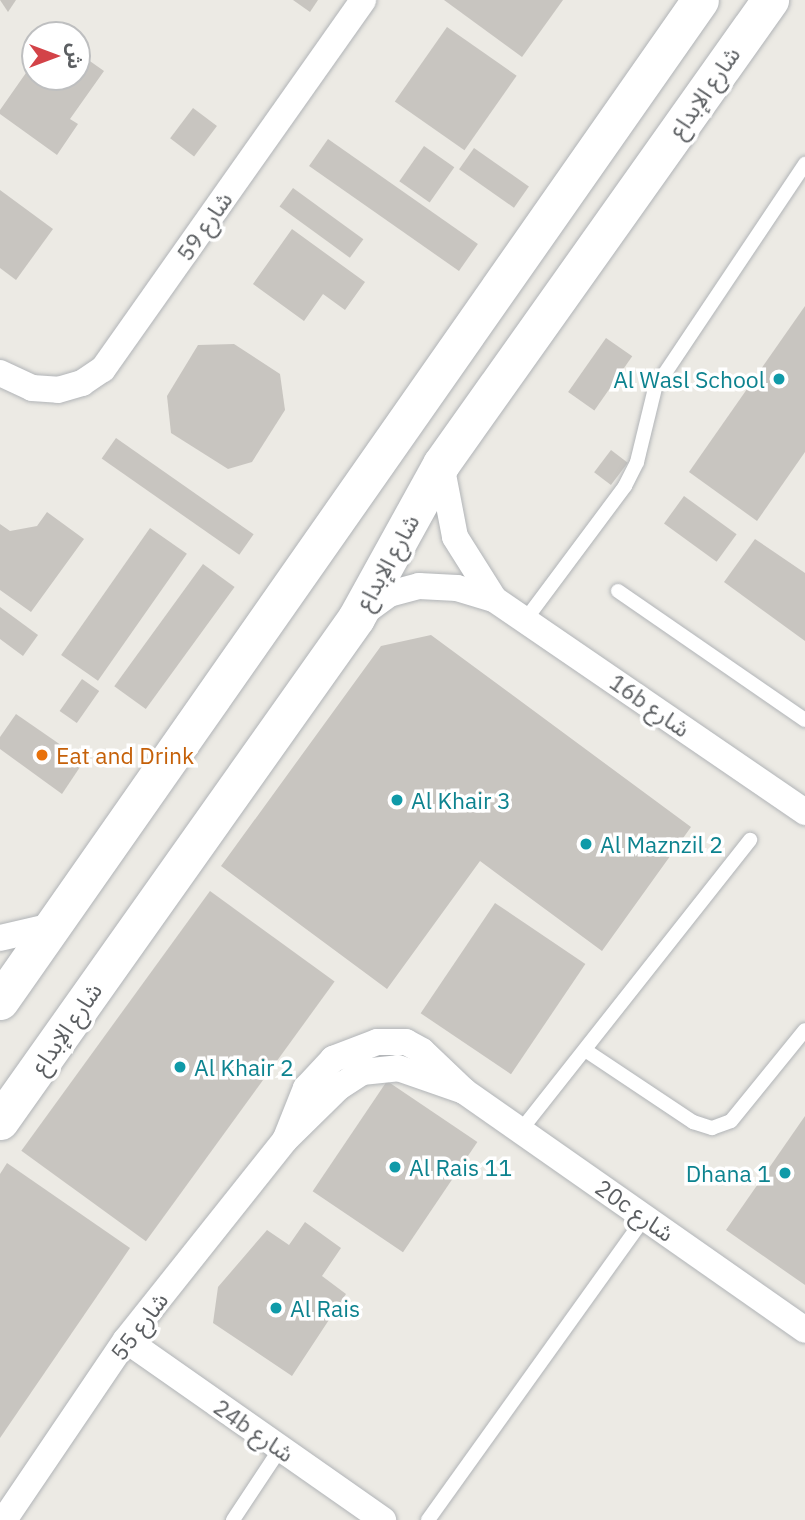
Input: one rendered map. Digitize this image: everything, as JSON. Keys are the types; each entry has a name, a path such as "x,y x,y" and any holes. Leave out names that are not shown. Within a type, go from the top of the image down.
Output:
{"main road":[{"path":"0,1001 700,0"},
{"name":"شارع الإبداع","path":"0,1121 356,618 440,464 765,5"}],"street":[{"name":"شارع 59","path":"4,376 32,388 58,390 82,383 103,369 363,0"},
{"name":"16b شارع","path":"440,464 456,537 471,569 494,599"},
{"name":"16b شارع","path":"356,618 389,594 419,586 457,588 494,599 805,812"},
{"path":"0,938 52,926"},
{"name":"شارع 55","path":"4,1520 126,1340 285,1140 295,1107 312,1081 333,1059 362,1046 390,1040 406,1042 422,1051 464,1091"},
{"name":"20c شارع","path":"464,1091 805,1330"},
{"name":"24b شارع","path":"126,1340 383,1520"}],"lane":[{"path":"526,619 625,486 637,462 655,388 805,164"},
{"path":"618,591 805,720"},
{"path":"521,1130 750,841"},
{"path":"585,1050 693,1122 712,1128 731,1121 805,1030"},
{"path":"428,1520 645,1217"},
{"path":"233,1520 280,1449"}],"building":[{"path":"0,0 16,0 8,12"},
{"path":"293,0 318,0 310,12"},
{"path":"444,0 563,0 522,57"},
{"path":"447,27 517,76 464,150 395,102"},
{"path":"91,62 104,71 91,89"},
{"path":"21,80 21,91 90,91 70,119 78,124 57,155 0,114 0,110"},
{"path":"193,108 217,126 194,156 170,138"},
{"path":"328,139 478,244 459,271 309,166"},
{"path":"424,146 454,167 430,202 399,181"},
{"path":"474,148 529,186 514,208 459,169"},
{"path":"293,188 363,239 350,258 279,207"},
{"path":"0,190 53,229 16,280 0,268"},
{"path":"292,229 365,282 345,310 323,294 304,321 253,284"},
{"name":"Al Wasl School","path":"805,306 805,452 757,521 689,472"},
{"path":"606,338 632,356 594,410 568,392"},
{"path":"234,344 280,374 285,410 252,462 228,469 171,433 167,396 198,345"},
{"path":"116,438 254,534 239,555 102,458"},
{"path":"611,450 628,463 611,485 594,472"},
{"path":"684,496 737,534 717,562 664,524"},
{"path":"47,512 84,539 31,612 0,590 0,524 10,531 37,526"},
{"path":"150,528 187,554 98,681 61,655"},
{"path":"755,539 805,573 805,641 724,582"},
{"path":"203,564 235,587 146,709 114,686"},
{"path":"0,607 38,635 23,656 0,639"},
{"name":"Al Khair 3","path":"431,635 691,827 602,951 480,861 387,989 221,866 381,646"},
{"path":"82,679 99,691 77,723 60,711"},
{"name":"Eat and Drink","path":"16,714 84,761 62,794 0,749 0,737"},
{"name":"Al Khair 2","path":"210,891 335,982 146,1241 21,1151"},
{"path":"495,903 585,964 511,1074 421,1013"},
{"name":"Al Rais 11","path":"387,1081 477,1142 403,1252 313,1191"},
{"name":"Dhana 1","path":"805,1116 805,1285 726,1230"},
{"path":"7,1163 130,1248 0,1438 0,1174"},
{"name":"Al Rais","path":"305,1222 341,1248 322,1276 346,1294 292,1376 213,1323 218,1287 267,1230 289,1245"}],"place":[{"name":"Al Wasl School","path":"779,379"},
{"name":"Eat and Drink","path":"42,755"},
{"name":"Al Khair 3","path":"397,800"},
{"name":"Al Maznzil 2","path":"586,844"},
{"name":"Al Khair 2","path":"180,1067"},
{"name":"Al Rais 11","path":"395,1167"},
{"name":"Dhana 1","path":"785,1173"},
{"name":"Al Rais","path":"276,1308"}]}
